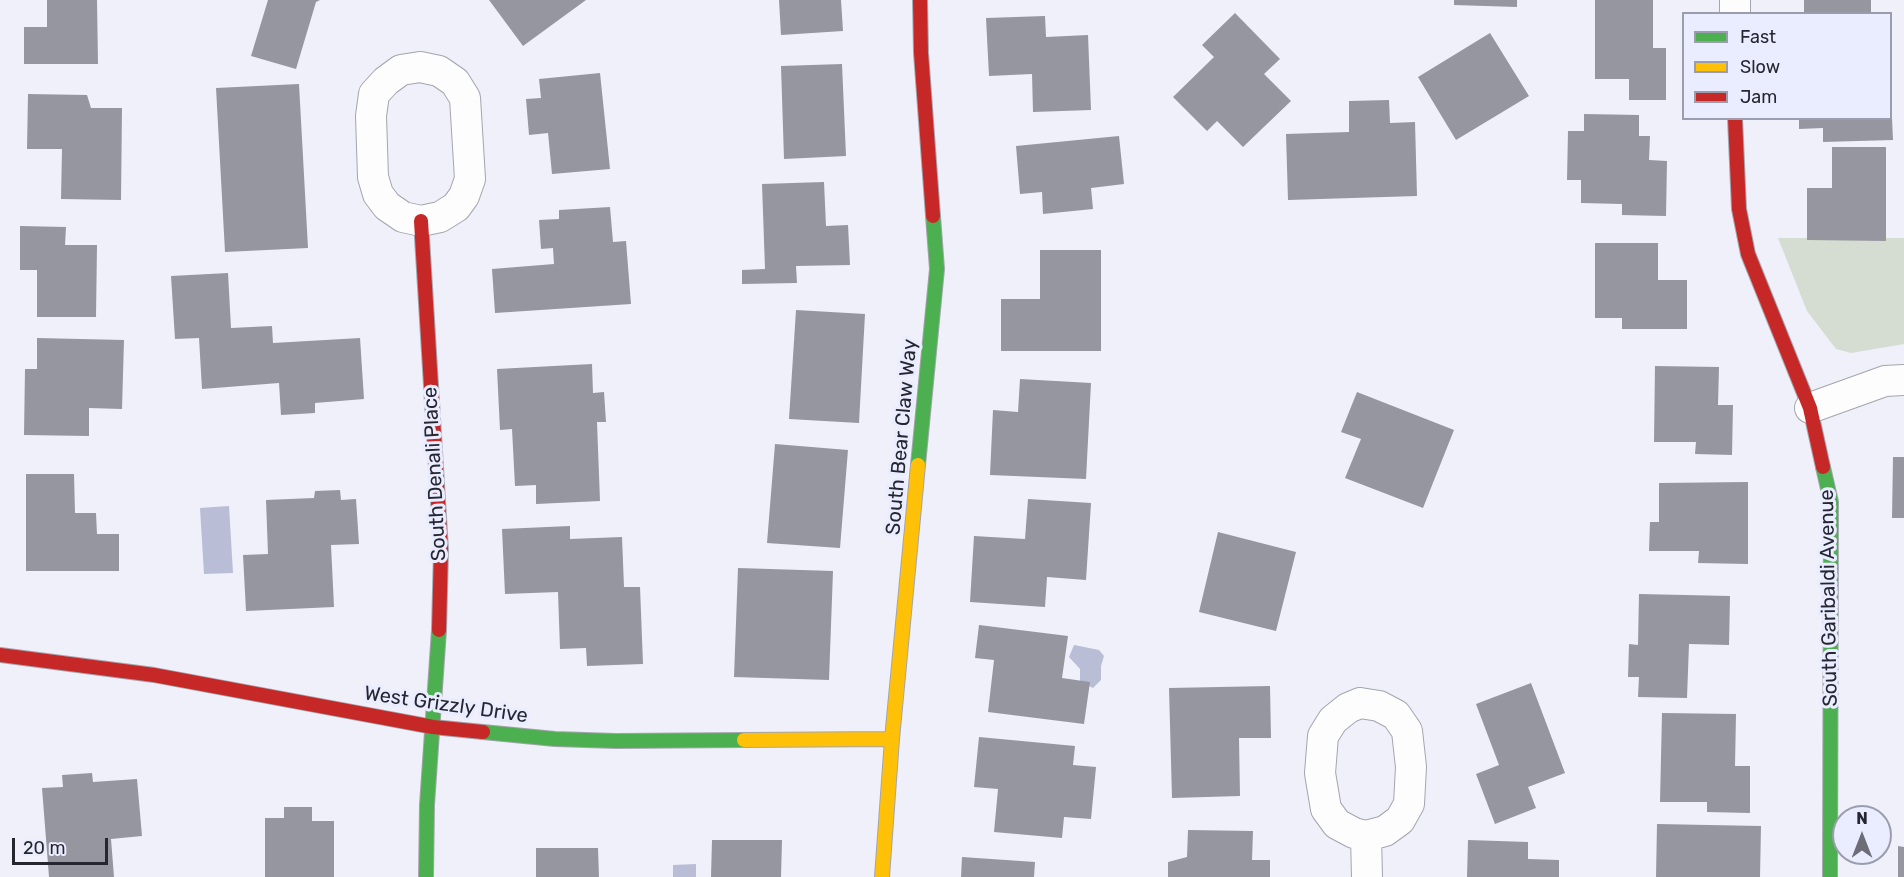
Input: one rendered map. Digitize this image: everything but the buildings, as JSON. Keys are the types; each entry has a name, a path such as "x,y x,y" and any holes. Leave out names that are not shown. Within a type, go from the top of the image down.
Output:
{"street":[{"name":"South Bear Claw Way","path":"882,877 892,739 937,269 921,54 920,0"},
{"path":"420,67 439,71 455,82 465,98 470,179 464,196 456,207 440,217 421,220 403,217 387,206 378,194 373,177 371,116 374,94 386,81 401,70 420,67"},
{"name":"South Garibaldi Avenue","path":"1735,120 1739,209 1748,254 1810,408 1831,502 1830,877"},
{"name":"South Denali Place","path":"421,220 441,550 439,647 426,877"},
{"path":"1810,408 1885,381 1904,380"},
{"name":"West Grizzly Drive","path":"0,655 154,675 434,727 555,739 616,741 892,739"},
{"path":"1366,836 1367,877"}],"shaded area":[{"path":"1778,238 1904,238 1904,344 1851,353 1836,349 1807,311"}],"water":[{"path":"229,506 233,573 204,574 200,508"},
{"path":"1074,645 1099,650 1104,656 1101,680 1093,688 1080,682 1080,669 1069,657"},
{"path":"696,864 696,877 673,877 673,865"}],"traffic: fast":[{"path":"918,465 937,269 933,216"},
{"path":"1823,467 1831,502 1830,877"},
{"path":"426,877 427,805 439,630"},
{"path":"483,732 555,739 616,741 744,740"}],"traffic: slow":[{"path":"882,877 892,739 918,465"},
{"path":"744,740 892,739"}],"traffic: jam":[{"path":"920,0 921,53 933,216"},
{"path":"1735,120 1739,209 1748,254 1810,408 1823,467"},
{"path":"421,221 441,550 439,630"},
{"path":"0,655 154,675 433,727 483,732"}]}
